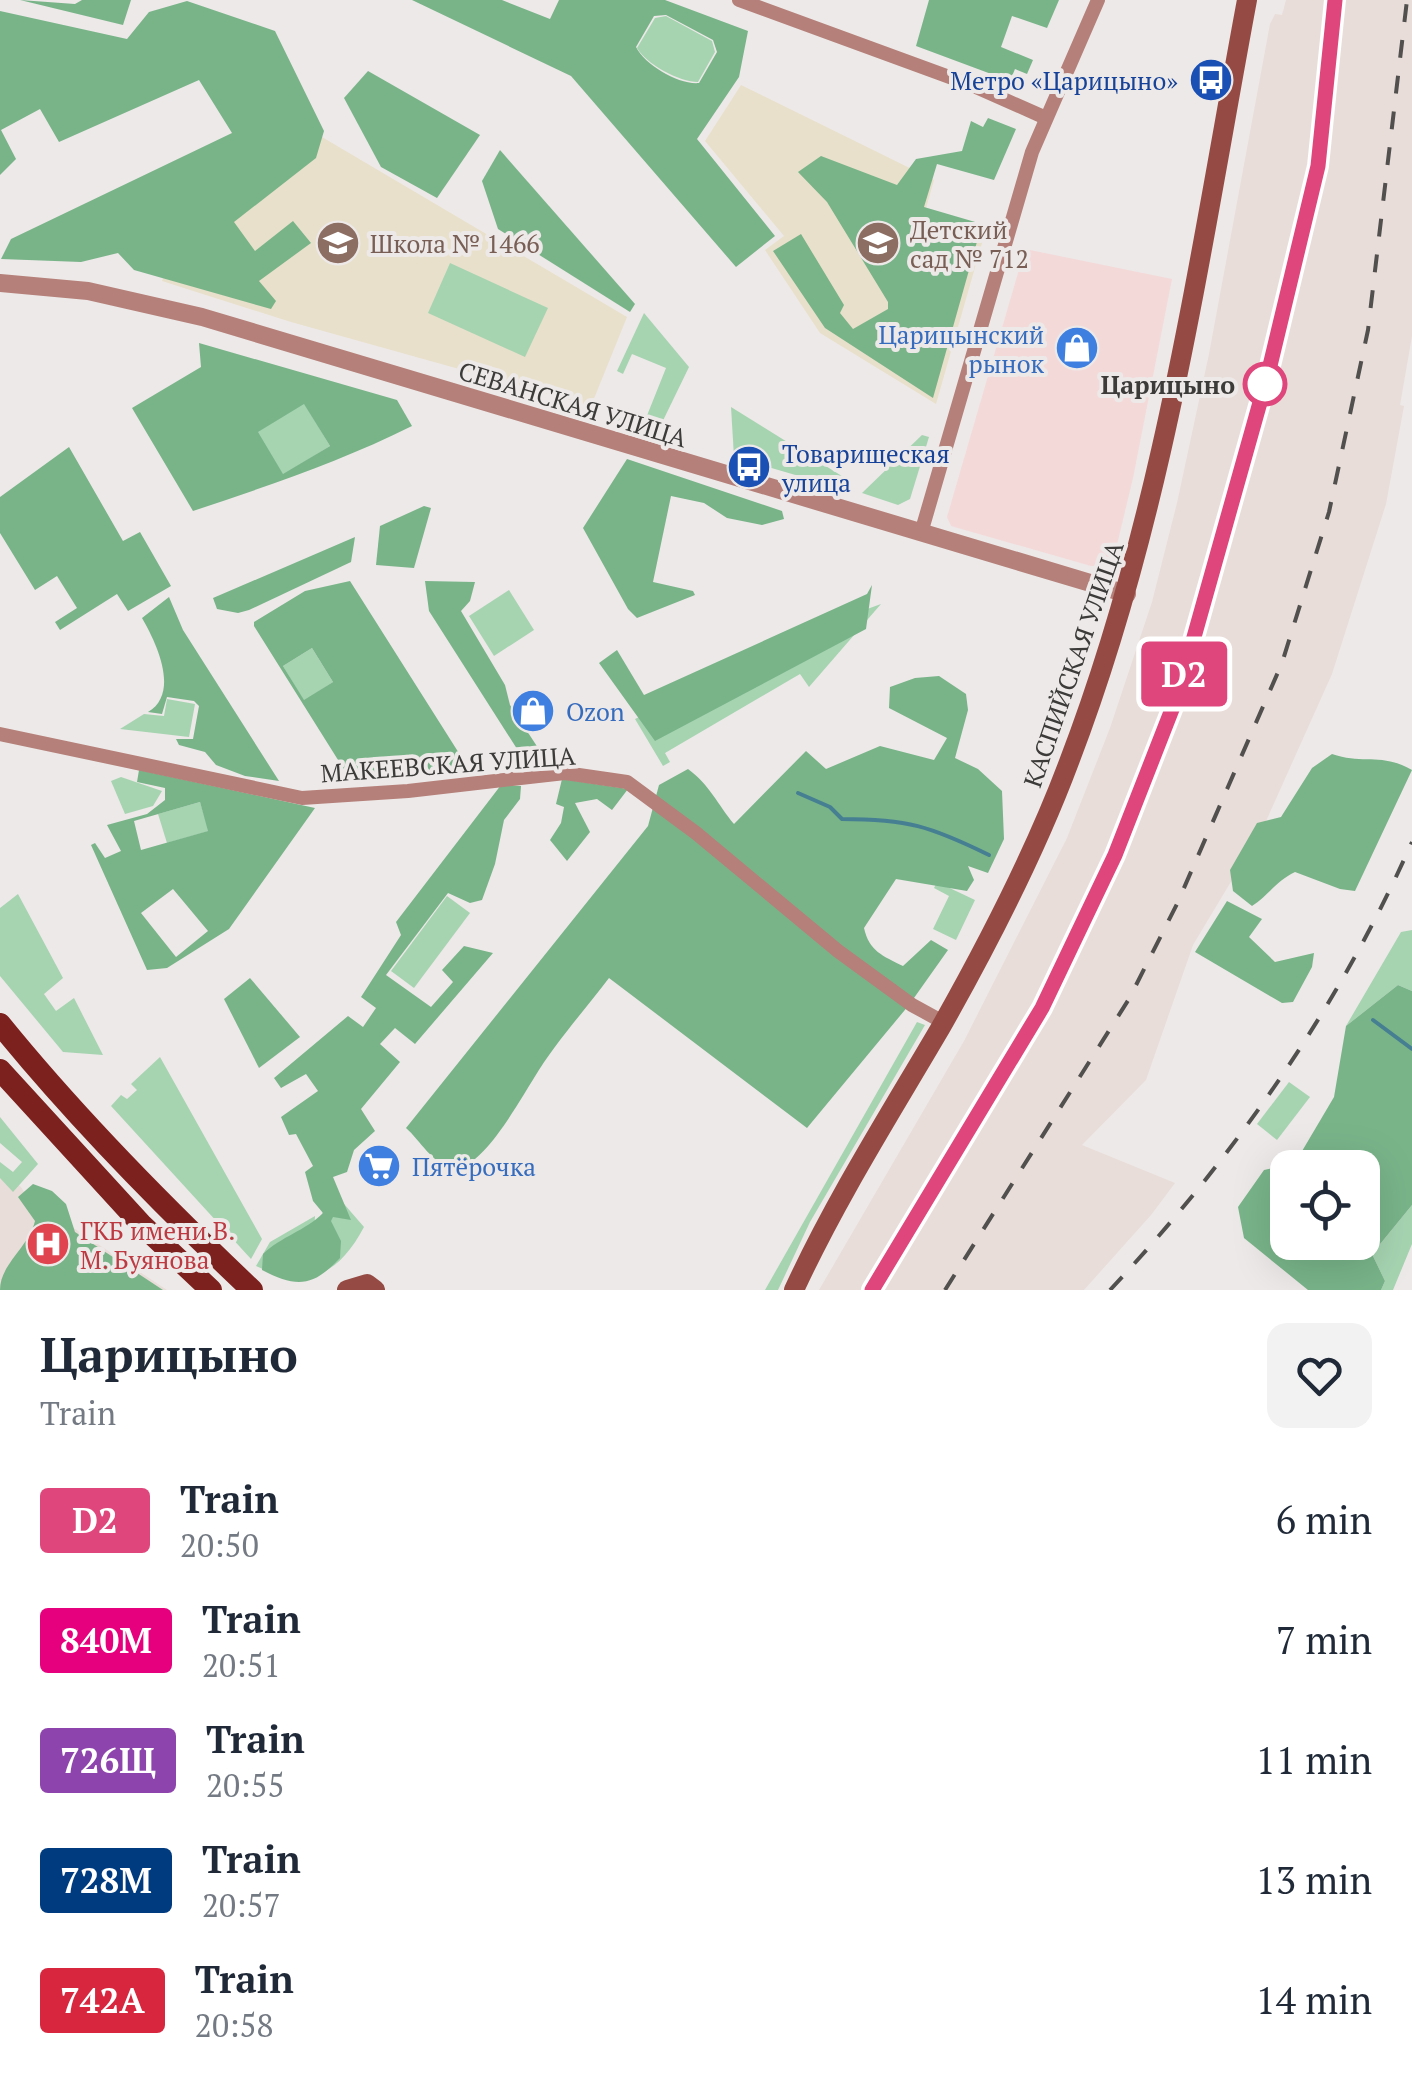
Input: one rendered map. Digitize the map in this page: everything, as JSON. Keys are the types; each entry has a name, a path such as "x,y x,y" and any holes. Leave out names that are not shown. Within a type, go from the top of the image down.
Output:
{"main road":[{"name":"КАСПИЙСКАЯ УЛИЦА","path":"794,1290 837,1203 943,1022 1002,911 1069,763 1127,594 1157,481 1247,0"},
{"path":"0,1024 158,1201 252,1290"},
{"path":"0,1070 141,1224 211,1290"},
{"path":"347,1290 367,1284 375,1290"}],"street":[{"path":"739,0 938,72 1046,118"},
{"path":"921,532 1026,170 1098,0"},
{"name":"СЕВАНСКАЯ УЛИЦА","path":"0,283 88,290 202,317 1127,594"},
{"name":"МАКЕЕВСКАЯ УЛИЦА","path":"0,734 302,798 408,791 565,773 626,782 696,832 838,951 912,1005 943,1022"}],"shaded area":[{"name":"Царицыно","path":"1286,0 1412,0 1412,336 1386,504 1332,674 1262,830 1193,945 1146,1080 1082,1145 1175,1183 1084,1290 819,1290 964,1041 1067,838 1110,728 1152,602 1177,503 1209,354 1270,24 1275,14 1282,15"},
{"name":"Детский сад № 712","path":"741,85 934,180 925,212 986,229 936,404 820,333 765,250 784,236 705,141"},
{"name":"Школа № 1466","path":"322,137 627,317 591,406 291,322 162,281 187,205"},
{"name":"Царицынский рынок","path":"1025,249 1172,279 1115,553 1101,566 951,526 947,517"},
{"name":"ГКБ имени В. М. Буянова","path":"0,1169 27,1197 167,1290 0,1290"}],"green space":[{"path":"20,0 75,4 82,0 131,0 123,25"},
{"path":"412,0 502,0 550,19 559,0 665,0 748,31 739,77 697,139 775,236 736,267 571,76","holes":["666,15 713,40 717,52 699,83 682,81 663,72 636,47 654,16"]},
{"path":"929,0 1059,0 1047,28 1012,16 1001,47 1033,60 1027,74 1015,69 1010,81 916,46"},
{"path":"187,1 275,31 324,131 316,158 234,222 255,251 293,221 311,243 259,281 276,301 271,309 134,270 118,253 81,262 1,259 11,239 232,133 199,80 59,142 40,109 1,130 16,159 0,175 0,11 127,39 149,12"},
{"path":"666,16 712,41 715,52 698,82 664,71 637,48 655,18"},
{"path":"368,71 480,135 437,198 381,167 344,98"},
{"path":"988,118 1016,129 994,180 937,164 924,207 982,224 933,398 825,328 773,251 801,234 844,305 840,313 853,329 888,309 888,302 827,202 798,172 821,156 897,185 916,159 962,151 971,121 983,127"},
{"path":"500,150 635,304 630,312 498,229 482,181"},
{"path":"450,263 548,308 525,357 428,313"},
{"path":"644,313 689,367 656,435 607,421 609,414 644,423 666,368 632,354 623,374 617,371"},
{"path":"199,343 397,400 412,426 332,462 193,511 132,408 201,367","holes":["304,404 330,446 283,474 258,432"]},
{"path":"304,403 330,446 283,475 257,432"},
{"path":"731,407 845,478 840,488 734,457"},
{"path":"922,435 929,437 910,499 898,505 862,493"},
{"path":"69,447 123,541 140,532 171,586 128,611 117,594 60,630 55,622 77,608 57,576 35,590 0,533 0,497"},
{"path":"627,459 782,511 784,519 762,525 727,518 704,503 671,496 653,582 693,591 695,595 637,618 628,609 583,528"},
{"path":"424,506 431,508 414,568 376,565 380,526"},
{"path":"355,537 351,562 249,610 238,613 217,609 213,598"},
{"path":"350,581 469,769 350,779 254,626 254,622 305,591","holes":["312,648 333,682 304,700 283,666"]},
{"path":"425,581 475,582 470,601 461,611 505,685 510,705 542,754 526,763 429,611"},
{"path":"872,585 866,629 655,741 599,663 617,650 644,695 867,594"},
{"path":"509,590 534,630 494,656 469,616"},
{"path":"169,597 183,630 279,781 245,776 216,765 205,752 179,745 176,739 193,739 199,706 194,701 167,697 162,714 148,712 158,704 164,681 159,654 142,618"},
{"path":"881,604 809,687 800,674 665,753 670,762 663,766 635,719 848,616"},
{"path":"312,648 333,682 304,701 283,666"},
{"path":"939,676 966,694 968,710 955,758 978,769 1002,791 1004,839 988,873 968,866 974,880 967,891 896,879 864,928 869,942 883,956 903,966 931,940 948,950 909,1005 807,1128 609,978 551,1052 488,1147 476,1158 464,1166 446,1166 406,1128 648,826 659,785 688,769 708,788 734,824 806,751 826,769 880,746 934,760 947,738 889,708 890,687 915,678"},
{"path":"167,699 195,704 189,737 120,729 144,714 164,716"},
{"path":"1332,754 1390,761 1412,770 1355,891 1295,872 1252,906 1233,891 1230,870 1257,823 1281,817 1312,768"},
{"path":"139,770 315,808 229,929 167,968 147,970 91,845 95,843 105,858 121,851 107,825 147,814 165,800 165,788 137,782","holes":["200,802 208,831 141,850 134,821","173,889 208,931 176,957 141,913"]},
{"path":"121,777 162,791 153,806 125,814 111,781"},
{"path":"562,779 628,789 612,810 597,799 575,803 590,832 567,861 550,840 561,823 564,807 556,804"},
{"path":"501,785 521,786 520,799 504,820 482,900 470,903 448,893 386,975 431,1007 453,982 442,970 464,946 493,953 415,1044 395,1028 380,1044 400,1062 361,1109 375,1131 354,1150 347,1172 333,1177 351,1220 333,1217 331,1221 341,1241 340,1258 321,1275 304,1282 285,1280 262,1270 263,1254 323,1213 313,1201 305,1172 313,1166 296,1134 289,1135 281,1117 318,1091 306,1074 281,1088 274,1078 348,1016 363,1027 376,1008 361,997 401,935 396,922"},
{"path":"200,802 209,831 167,843 158,814"},
{"path":"937,882 975,900 956,940 933,929 949,896 934,888"},
{"path":"18,894 63,978 44,994 56,1011 74,998 103,1055 63,1052 0,976 0,908"},
{"path":"447,896 470,913 414,988 391,971"},
{"path":"1227,901 1262,919 1249,937 1275,962 1314,953 1312,967 1293,1002 1282,1003 1195,952"},
{"path":"1412,930 1412,991 1398,985 1346,1026 1401,932"},
{"path":"250,978 300,1037 259,1068 224,999"},
{"path":"1398,985 1412,991 1412,1205 1380,1244 1380,1150 1303,1150 1334,1097 1346,1026"},
{"path":"917,1022 925,1025 810,1222 778,1290 765,1290"},
{"path":"160,1057 262,1239 251,1259 111,1106 121,1095 127,1099 137,1090 131,1084"},
{"path":"1289,1082 1310,1097 1277,1140 1257,1124"},
{"path":"0,1117 38,1164 13,1192 0,1178 0,1162 13,1172 22,1162 0,1143"},
{"path":"1270,1169 1270,1259 1244,1238 1238,1207 1264,1170"},
{"name":"ГКБ имени В. М. Буянова","path":"33,1184 52,1191 66,1204 75,1232 163,1290 0,1290 5,1272 35,1221 18,1197"},
{"path":"338,1197 364,1227 332,1267 319,1274 290,1277 256,1266 270,1242 315,1216 314,1233 321,1230 323,1208"},
{"path":"1412,1205 1412,1244 1393,1290 1381,1290 1385,1281 1375,1260 1380,1260 1380,1244"},
{"path":"1271,1260 1375,1260 1385,1281 1381,1290 1308,1290"}],"waterway":[{"path":"798,793 830,807 842,819 918,826 989,855"},
{"path":"1373,1020 1412,1049"}],"railway":[{"path":"872,1290 1041,1008 1115,855 1178,694 1276,343 1318,166 1335,0"},
{"path":"945,1290 1129,999 1177,904 1282,663 1329,512 1368,330 1407,0"},
{"path":"1110,1290 1199,1188 1280,1079 1351,963 1412,842"}],"train":[{"name":"D2","path":"872,1290 1042,1008 1115,855 1178,694 1268,374 1318,166 1335,0"}],"place":[{"name":"Метро «Царицыно»","path":"1211,80"},
{"name":"Школа № 1466","path":"338,243"},
{"name":"Детский сад № 712","path":"878,243"},
{"name":"Царицынский рынок","path":"1077,348"},
{"name":"Царицыно","path":"1265,384"},
{"name":"Товарищеская улица","path":"749,467"},
{"name":"Ozon","path":"533,711"},
{"name":"Пятёрочка","path":"379,1166"},
{"name":"ГКБ имени В. М. Буянова","path":"48,1244"}]}
